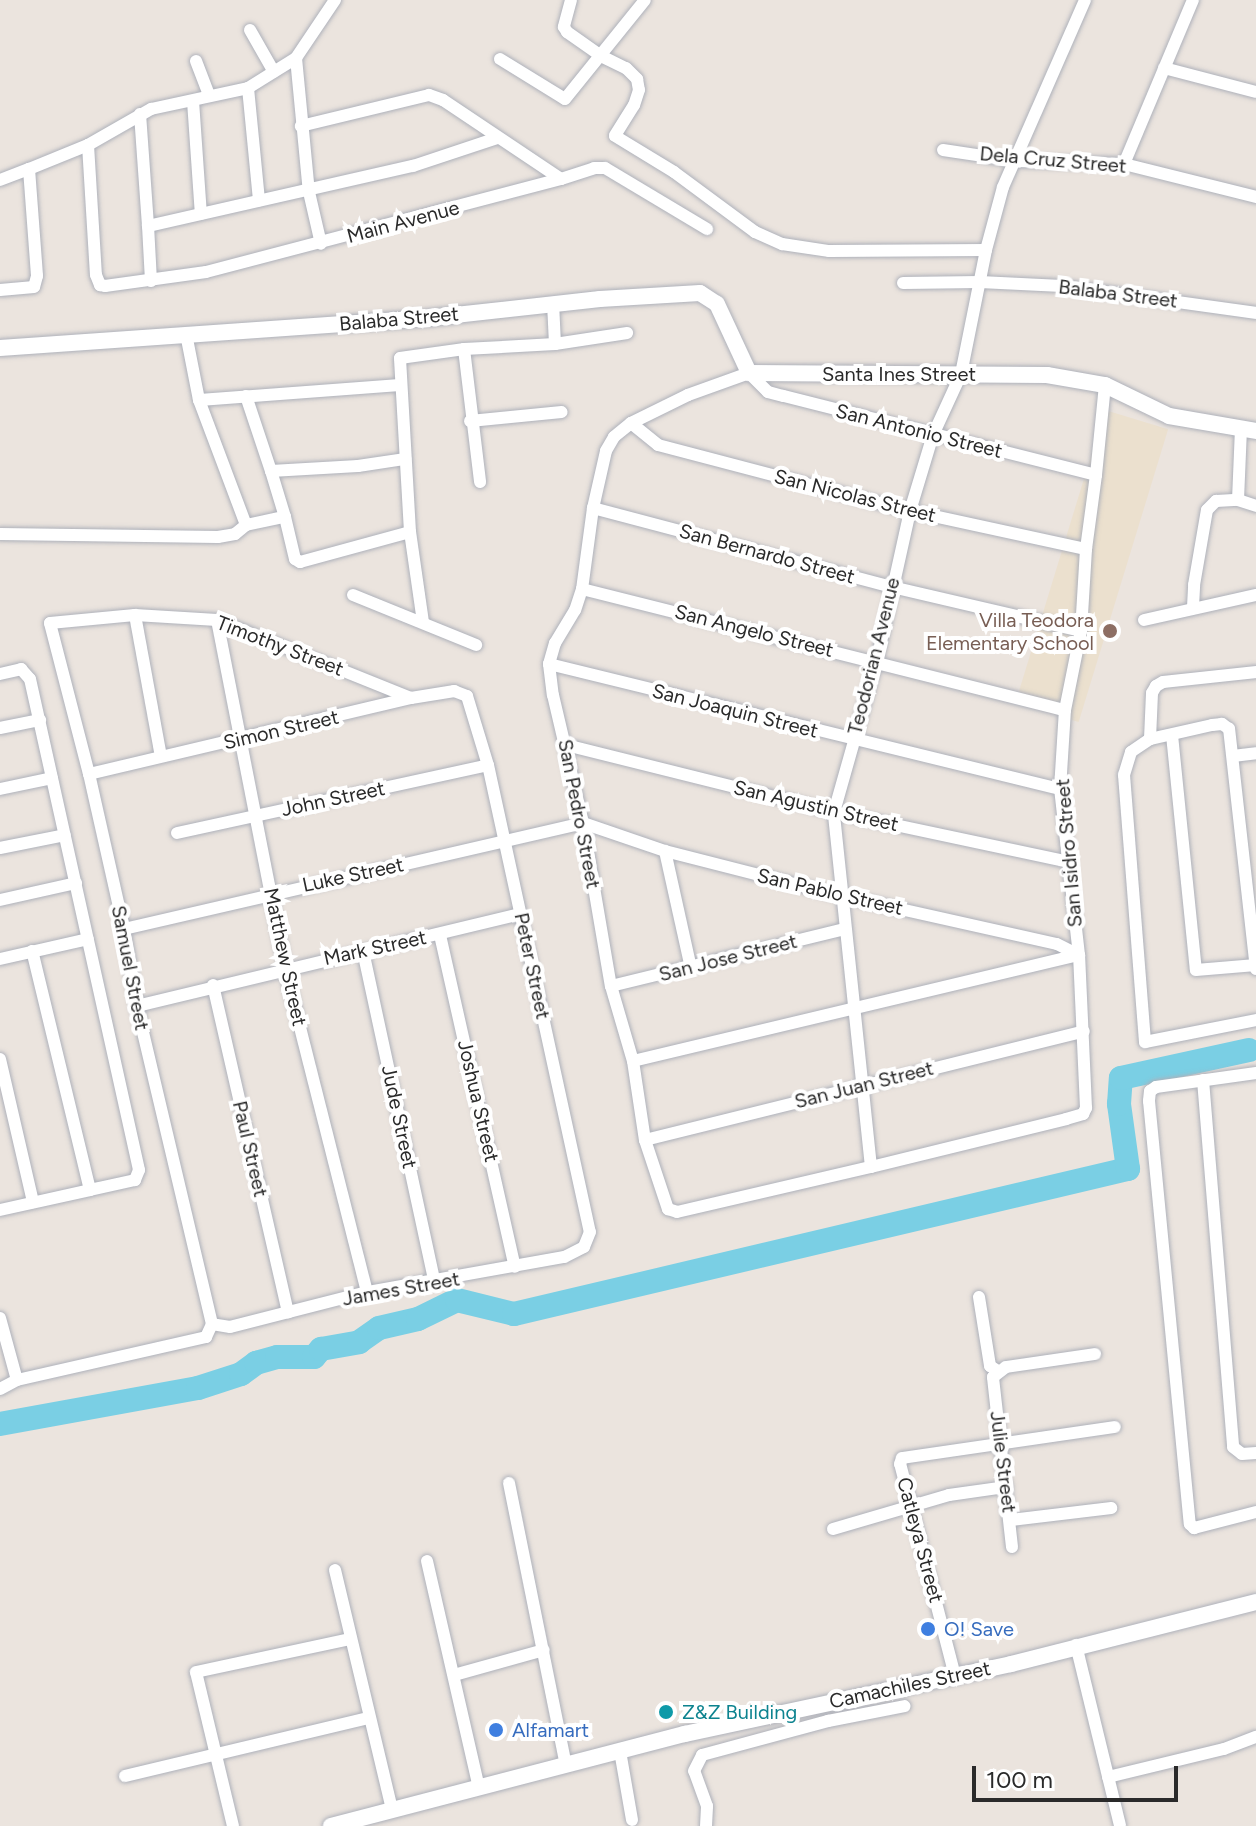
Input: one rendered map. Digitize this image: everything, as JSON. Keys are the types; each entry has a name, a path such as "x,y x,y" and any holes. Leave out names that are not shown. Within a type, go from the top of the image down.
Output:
{"street":[{"path":"0,180 88,145 140,114 169,104 248,88 296,58 335,0"},
{"path":"571,0 564,27 567,32 601,56 626,68 637,79 639,90 615,136 768,239 829,251 986,250"},
{"path":"500,59 565,99 645,0"},
{"name":"Teodorian Avenue","path":"871,1167 860,1085 834,812 877,660 910,511 933,435 961,374 986,250 1003,187 1085,0"},
{"path":"1124,164 1193,0"},
{"path":"250,30 274,72"},
{"path":"296,58 309,192 321,244"},
{"path":"196,61 209,95"},
{"path":"1164,68 1256,92"},
{"path":"248,88 259,200"},
{"path":"301,126 429,95 443,100 561,179"},
{"path":"193,101 201,214"},
{"path":"140,114 151,281"},
{"path":"148,226 413,166 497,138"},
{"name":"Main Avenue","path":"88,145 97,280 105,286 206,272 321,244 594,168 605,168 707,229"},
{"name":"Dela Cruz Street","path":"943,150 1017,161 1124,164 1256,197"},
{"path":"0,290 26,290 37,283 29,169"},
{"name":"Balaba Street","path":"903,283 980,282 1062,286 1256,313"},
{"name":"Balaba Street","path":"0,348 428,318 553,303 685,293 708,295 725,318 749,373"},
{"path":"553,303 555,344"},
{"path":"423,622 410,532 400,385 400,361 403,356 555,344 627,333"},
{"path":"186,334 199,400 246,525"},
{"path":"464,349 470,421 480,482"},
{"name":"Santa Ines Street","path":"631,423 688,395 749,373 961,374 1047,375 1105,385 1169,416 1249,430"},
{"name":"San Antonio Street","path":"749,373 768,392 1096,475"},
{"path":"199,400 400,385"},
{"name":"San Isidro Street","path":"871,1167 1066,1119 1083,1114 1086,1108 1079,955 1060,789 1065,710 1081,631 1086,549 1105,385"},
{"path":"246,396 285,517 295,559 300,562 410,532"},
{"path":"470,421 562,412"},
{"path":"549,664 555,643 575,610 582,589 593,508 606,451 614,437 631,423"},
{"name":"San Nicolas Street","path":"631,423 658,445 910,511 1086,549"},
{"path":"1238,500 1249,430"},
{"path":"271,471 358,466 405,459"},
{"path":"1193,607 1207,510 1216,501 1238,500 1256,506"},
{"name":"San Bernardo Street","path":"593,508 892,587 1081,631"},
{"path":"0,534 218,537 235,534 246,525 285,517"},
{"name":"San Angelo Street","path":"582,589 877,660 1065,710"},
{"path":"353,595 476,645"},
{"path":"1144,620 1256,595"},
{"path":"135,615 161,756"},
{"name":"Timothy Street","path":"50,623 135,615 217,620 411,698"},
{"name":"Matthew Street","path":"217,620 285,968 367,1292"},
{"name":"Samuel Street","path":"50,623 89,774 124,929 137,1006 210,1319"},
{"name":"San Joaquin Street","path":"549,664 1060,789"},
{"name":"San Pedro Street","path":"549,664 553,695 583,823 611,986 633,1061 645,1140 668,1209 677,1212 871,1167"},
{"path":"0,674 27,671 139,1170 135,1180 0,1210"},
{"path":"1150,739 1152,693 1156,686 1163,682 1256,672"},
{"name":"Simon Street","path":"89,774 411,698 454,691 462,693 470,702"},
{"name":"Peter Street","path":"470,702 488,765 590,1232"},
{"path":"0,728 40,720"},
{"path":"1172,735 1196,970 1256,966 1241,811 1229,729 1222,724 1150,739 1131,752 1124,775 1145,1042 1256,1020"},
{"name":"San Agustin Street","path":"566,745 834,812 1069,862"},
{"path":"1233,756 1256,753"},
{"name":"John Street","path":"177,833 488,765"},
{"path":"0,789 52,778"},
{"path":"1241,811 1256,808"},
{"name":"Luke Street","path":"124,929 583,823"},
{"name":"San Pablo Street","path":"583,823 665,851 842,896 1046,941 1079,955"},
{"path":"0,848 65,835"},
{"path":"665,851 691,968"},
{"path":"0,900 76,883"},
{"name":"Mark Street","path":"137,1006 213,985 521,914"},
{"name":"San Jose Street","path":"611,986 844,929"},
{"name":"Joshua Street","path":"440,935 515,1267"},
{"path":"0,959 88,939"},
{"path":"32,951 90,1190"},
{"name":"Jude Street","path":"363,951 435,1283"},
{"path":"633,1061 1079,955"},
{"name":"Paul Street","path":"213,985 288,1313"},
{"name":"San Juan Street","path":"645,1140 1084,1031"},
{"path":"0,1059 33,1202"},
{"path":"1256,1073 1156,1087 1150,1091 1149,1101 1190,1524 1194,1528 1256,1512"},
{"path":"1203,1080 1233,1447 1242,1454 1256,1453"},
{"name":"James Street","path":"210,1319 230,1327 367,1292 435,1283 515,1267 574,1253 584,1247 590,1232"},
{"name":"Julie Street","path":"979,1297 990,1366 995,1374 1012,1547"},
{"path":"0,1318 17,1380"},
{"path":"0,1389 17,1380 206,1337 210,1319"},
{"path":"995,1374 1095,1354"},
{"path":"1002,1442 1115,1427"},
{"name":"Catleya Street","path":"955,1676 900,1464 902,1458 1002,1442"},
{"path":"509,1483 566,1765"},
{"path":"833,1529 949,1495 1006,1487"},
{"path":"1011,1520 1111,1508"},
{"path":"427,1561 479,1788"},
{"path":"335,1570 392,1810"},
{"name":"Camachiles Street","path":"331,1826 620,1751 955,1676 1256,1602"},
{"path":"233,1826 196,1672 350,1639"},
{"path":"1076,1645 1120,1826"},
{"path":"454,1675 544,1650"},
{"path":"706,1826 707,1806 694,1771 702,1755 828,1721 905,1706"},
{"path":"125,1776 368,1718"},
{"path":"1108,1777 1224,1749 1256,1737"},
{"path":"620,1751 632,1820"}],"shaded area":[{"path":"1105,410 1168,429 1079,722 1016,703"}],"waterway":[{"path":"0,1424 198,1388 241,1374 256,1363 277,1357 314,1357 321,1349 359,1342 379,1328 418,1319 457,1300 514,1314 1128,1169 1119,1104 1121,1078 1249,1050"}],"place":[{"name":"Villa Teodora Elementary School","path":"1110,631"},
{"name":"O! Save","path":"928,1629"},
{"name":"Z&Z Building","path":"666,1712"},
{"name":"Alfamart","path":"496,1730"}]}
